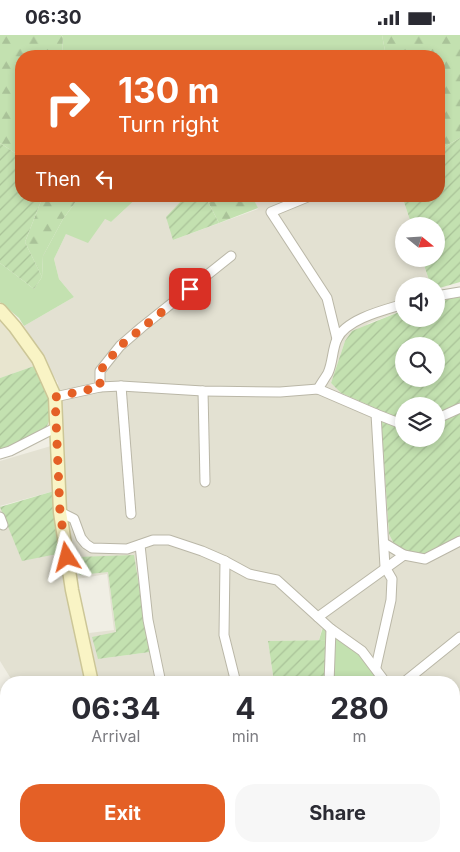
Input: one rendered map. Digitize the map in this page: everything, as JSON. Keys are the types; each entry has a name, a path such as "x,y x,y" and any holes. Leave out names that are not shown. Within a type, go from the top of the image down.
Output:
{"street":[{"path":"295,202 271,212 327,298 337,339"},
{"path":"100,387 100,371 120,346 231,256"},
{"path":"445,294 460,292"},
{"path":"318,389 329,371 332,352 342,331 356,321 395,307"},
{"path":"0,311 15,327 38,359 55,397 58,427 60,512 72,590 90,676"},
{"path":"121,386 131,515"},
{"path":"55,397 100,387 121,386 203,391 280,392 318,389 395,421"},
{"path":"203,391 205,482"},
{"path":"445,415 460,408"},
{"path":"376,414 385,567 392,579 391,600 376,667"},
{"path":"0,454 10,451 58,427"},
{"path":"60,512 74,519 81,538 92,548 127,549 153,540 169,540 202,551 249,574 277,580 330,629 362,651 382,676"},
{"path":"384,543 404,555 425,559 460,541"},
{"path":"140,545 148,620 160,676"},
{"path":"318,617 404,555"},
{"path":"225,561 224,635 234,676"},
{"path":"329,676 330,629"},
{"path":"412,676 460,637"}],"shaded area":[{"path":"133,202 182,202 173,240 258,209 255,202 404,202 409,217 395,217 395,267 425,267 428,277 395,277 395,313 369,323 345,341 331,383 341,393 395,417 395,427 381,421 389,534 394,544 424,555 460,536 460,676 377,676 376,670 323,624 319,640 268,641 273,676 98,676 89,633 114,630 107,574 77,579 66,505 64,438 58,383 24,326 74,297 59,279 54,259 66,234 105,219 111,222","holes":["108,571 150,652 98,659 116,633"]},
{"path":"0,314 37,365 0,378"},
{"path":"51,446 54,491 0,506 0,461"},
{"path":"0,506 62,553 88,676 9,676 0,661"}],"green space":[{"path":"0,35 61,35 63,37 62,50 15,50 15,153 0,143"},
{"path":"61,35 382,35 385,50 62,50 63,37"},
{"path":"382,35 460,35 460,138 445,147 445,50 385,50"},
{"path":"460,138 460,282 445,286 445,277 428,277 425,267 445,267 445,217 409,217 404,202 445,202 445,147"},
{"path":"0,143 15,153 15,202 41,202 25,242 42,277 34,289 0,263"},
{"path":"41,202 76,202 63,219 43,256 42,277 25,242"},
{"path":"76,202 133,202 111,222 105,219 88,243 66,234 54,259 59,279 74,297 24,326 19,318 0,302 0,263 34,289 42,277 43,256 63,219"},
{"path":"180,202 208,202 219,223 173,240 166,217"},
{"path":"208,202 255,202 258,208 219,223"},
{"path":"460,295 460,405 445,411 445,397 395,397 395,417 341,393 331,383 345,341 352,331 395,314 395,327 445,327 445,299"},
{"path":"37,365 51,390 52,414 47,426 29,441 0,450 0,378"},
{"path":"460,413 460,536 424,555 404,551 394,544 389,534 381,420 395,426 395,447 445,447 445,420"},
{"path":"54,491 62,553 22,561 0,507"},
{"path":"134,555 150,652 98,659 92,637 116,632 108,572 79,575 77,557"},
{"path":"324,624 372,662 377,676 327,676 330,640 319,640"},
{"path":"330,640 327,676 273,676 268,641"}],"route":[{"path":"67,557 60,512 58,427 55,397 100,387 100,371 120,346 190,289"}]}
